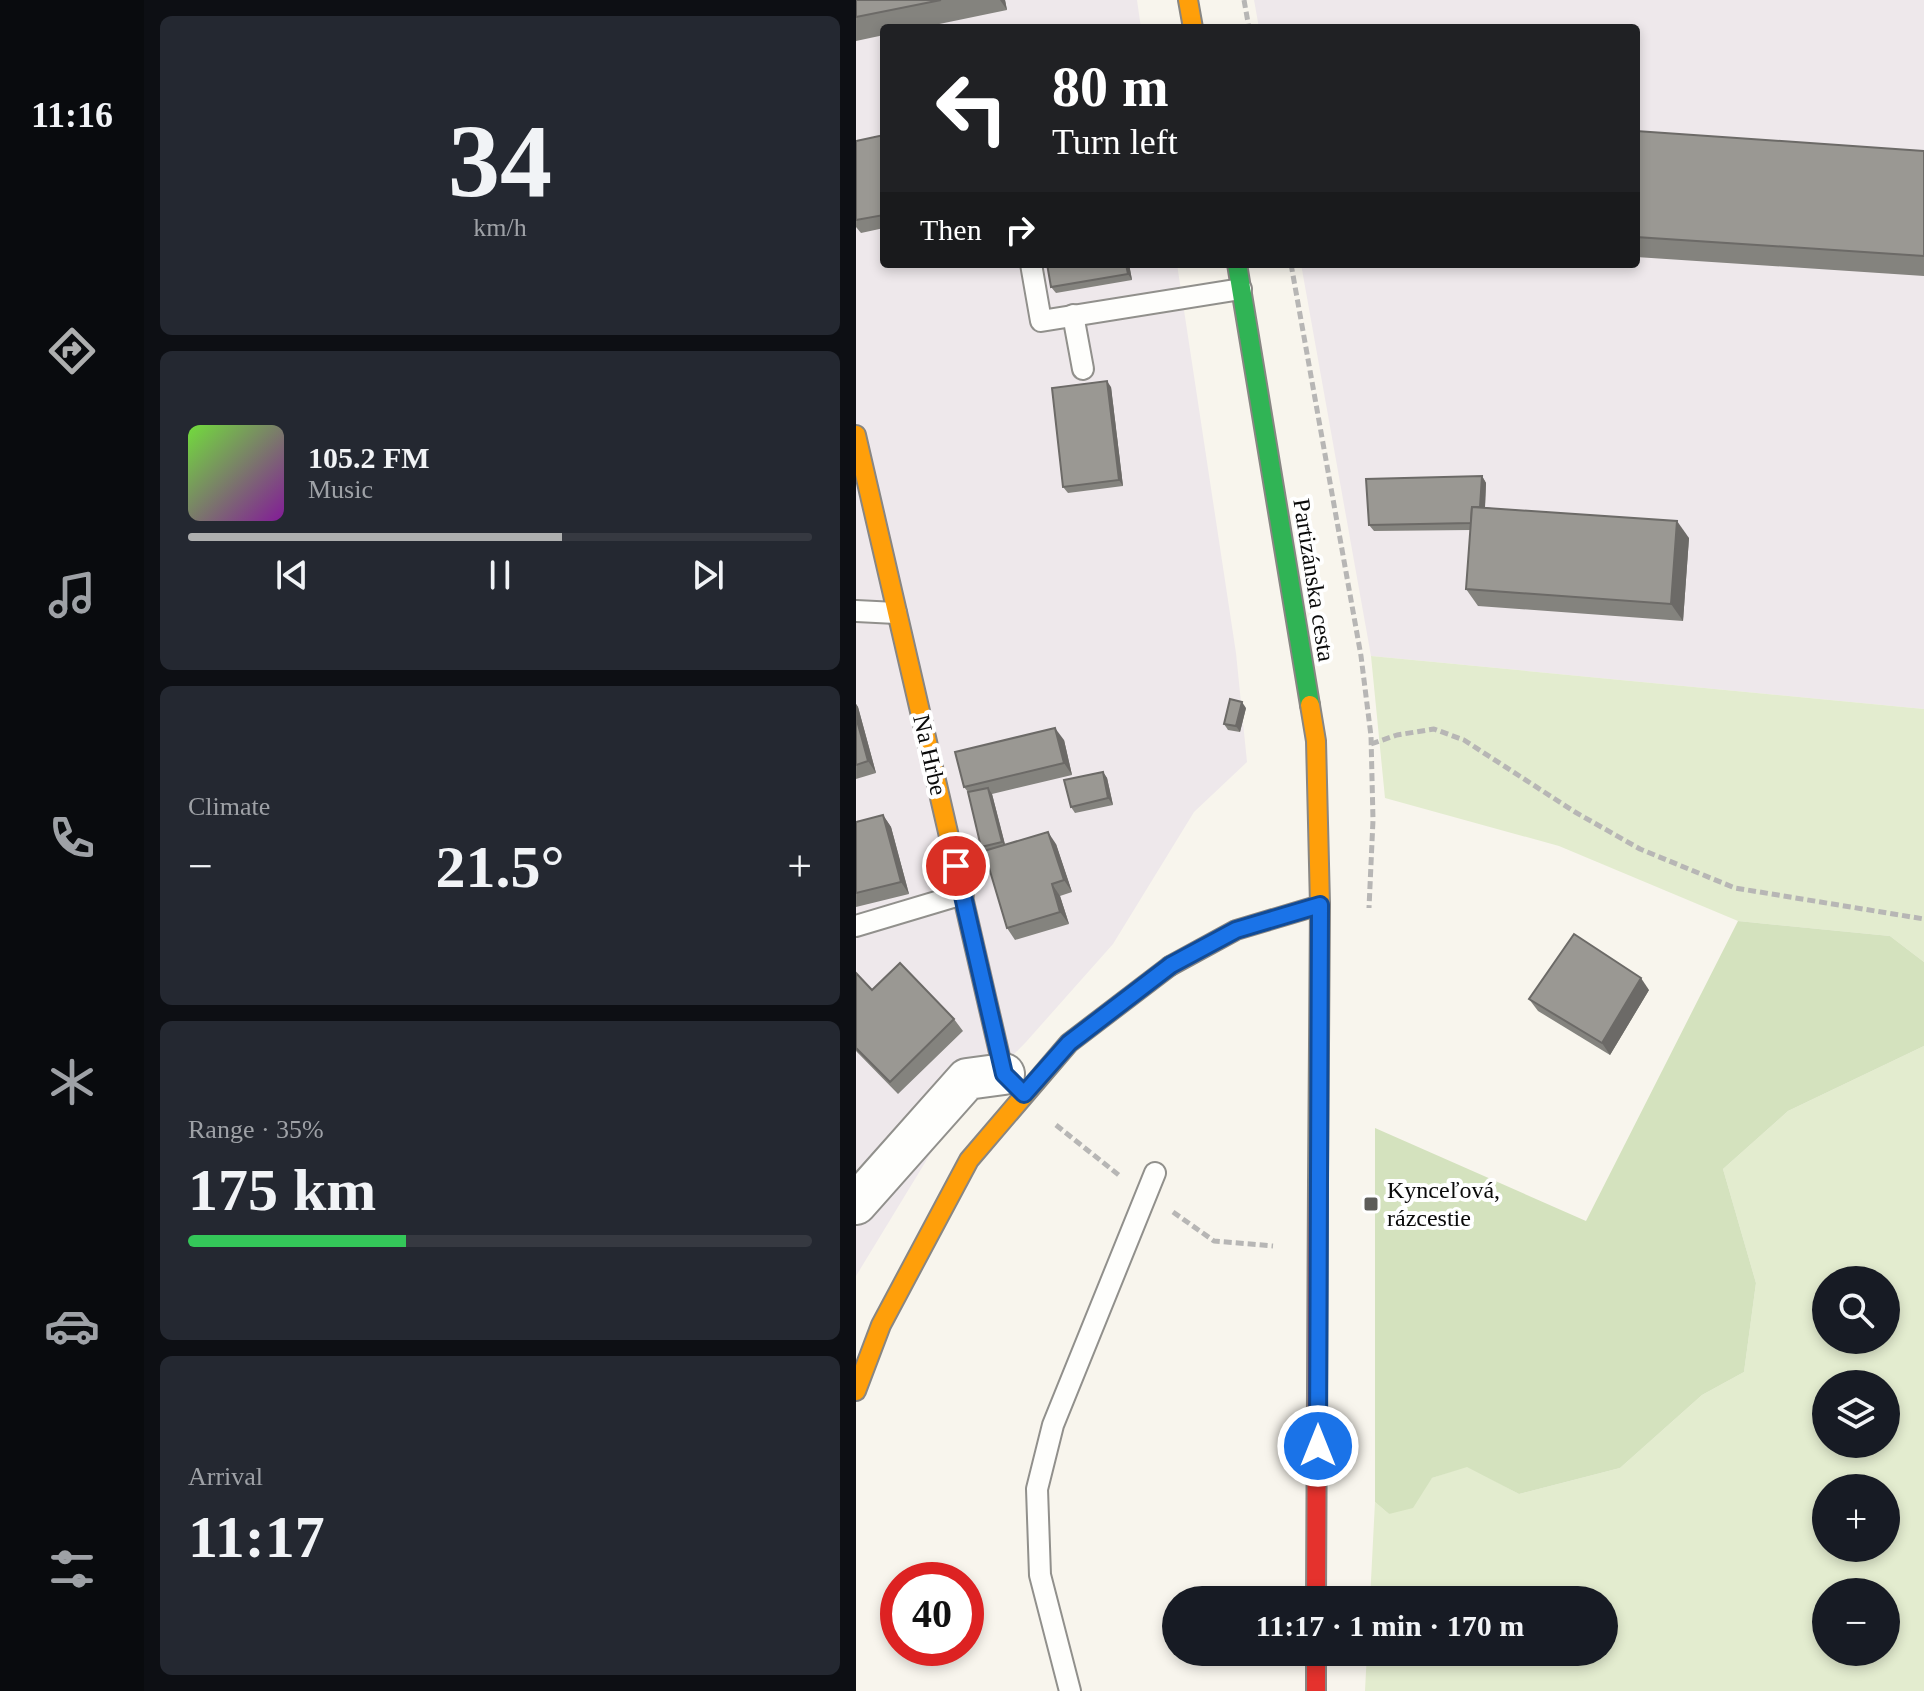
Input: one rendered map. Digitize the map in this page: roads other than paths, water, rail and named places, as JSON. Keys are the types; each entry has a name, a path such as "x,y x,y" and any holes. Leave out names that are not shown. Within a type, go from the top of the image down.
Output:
{"street":[{"path":"1188,0 1192,24"},
{"name":"Partizánska cesta","path":"1238,268 1316,741 1320,905 1316,1586"},
{"name":"Na Hrbe","path":"856,435 963,894 1014,1084"},
{"path":"856,1391 881,1325 969,1160 1014,1084 1171,965 1236,930 1320,905"},
{"path":"856,1204 967,1079 1014,1084"},
{"path":"1316,1666 1316,1691"}],"lane":[{"path":"1032,268 1041,321 1241,289"},
{"path":"1073,315 1083,369"},
{"path":"856,611 896,613"},
{"path":"856,926 963,894"},
{"path":"1070,1691 1040,1575 1037,1489 1053,1425 1155,1173"}],"place":[{"name":"Kynceľová, rázcestie","path":"1371,1204"}]}
